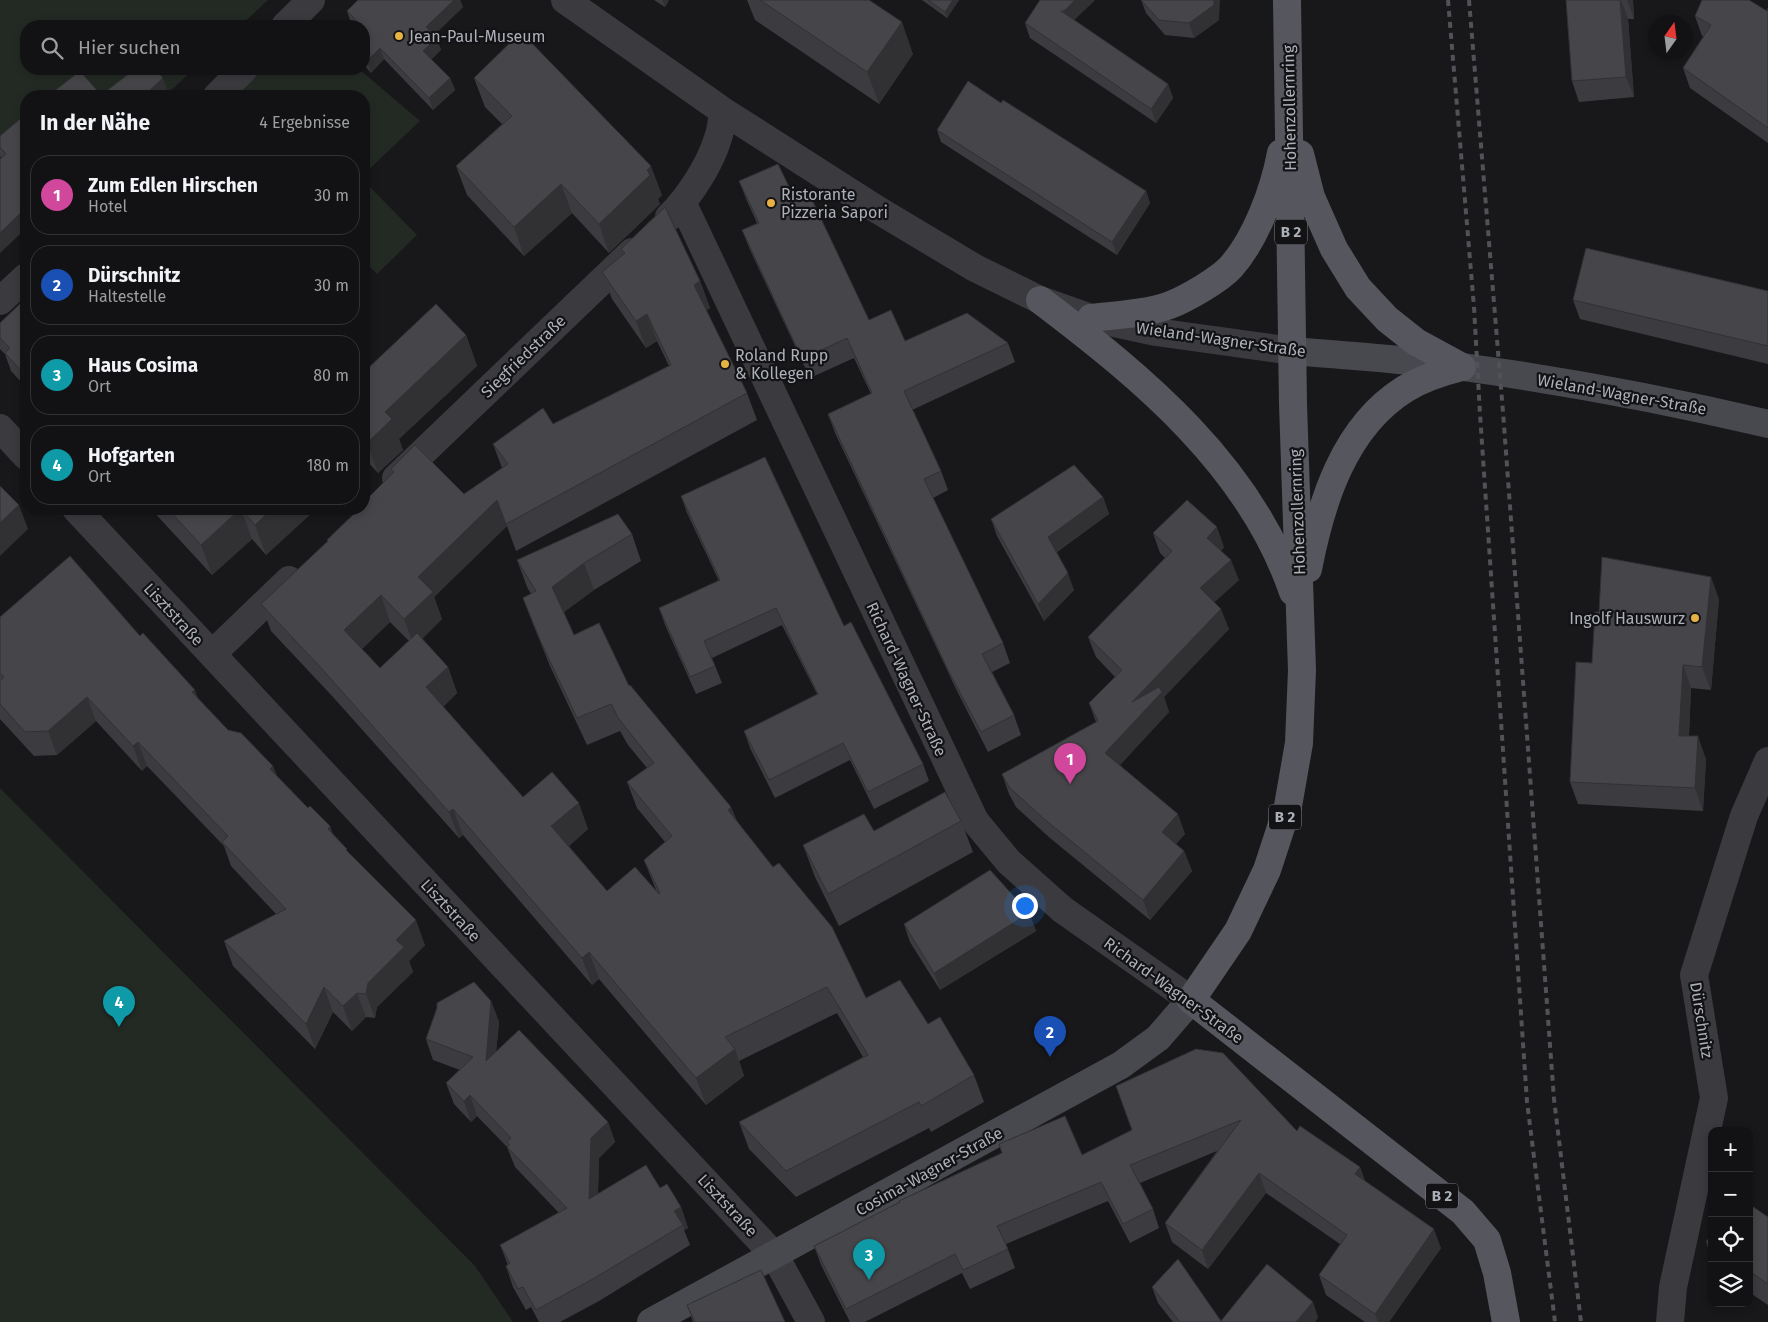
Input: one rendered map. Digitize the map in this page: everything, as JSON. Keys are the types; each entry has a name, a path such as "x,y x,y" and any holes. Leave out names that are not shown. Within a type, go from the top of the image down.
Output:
{"main road":[{"name":"Hohenzollernring","path":"1191,1000 1238,931 1267,870 1288,806 1299,743 1302,670 1294,414 1287,0"},
{"path":"1091,318 1133,313 1169,305 1205,286 1230,268 1246,246 1264,209 1278,166 1288,112"},
{"path":"1288,112 1311,197 1334,249 1358,288 1387,319 1416,342 1462,367"},
{"path":"1040,300 1136,376 1173,411 1227,471 1251,507 1286,572 1300,612"},
{"name":"Wieland-Wagner-Straße","path":"1293,351 1462,367 1585,386 1693,406 1768,424"},
{"path":"1300,612 1313,547 1328,494 1348,450 1369,418 1405,389 1434,375 1462,367"},
{"name":"Richard-Wagner-Straße","path":"1191,1000 1463,1212 1487,1240 1497,1273 1506,1322"},
{"name":"Cosima-Wagner-Straße","path":"651,1322 1121,1066 1158,1038 1191,1000"}],"street":[{"path":"291,20 311,0"},
{"path":"566,0 723,111 718,138 708,163 682,204"},
{"path":"223,90 238,75"},
{"name":"Wieland-Wagner-Straße","path":"723,111 923,238 975,268 1040,300 1091,318 1156,332 1293,351"},
{"name":"Siegfriedstraße","path":"378,495 682,204"},
{"name":"Richard-Wagner-Straße","path":"682,204 975,821 1009,862 1063,910 1191,1000"},
{"path":"0,301 20,283"},
{"path":"0,428 20,450"},
{"name":"Lisztstraße","path":"82,515 775,1256 811,1322"},
{"path":"212,654 308,562"},
{"name":"Dürschnitz","path":"1670,1322 1673,1286 1714,1098 1694,975 1744,816 1768,760"}],"shaded area":[{"path":"0,0 268,0 246,20 20,20 20,75 188,75 171,90 20,90 20,235 0,253"},
{"path":"257,75 366,75 420,121 370,168 370,90 243,90"},
{"path":"370,187 417,235 377,274 370,267"},
{"path":"0,788 475,1266 513,1322 0,1322"}],"building":[{"name":"Jean-Paul-Museum","path":"358,0 454,0 426,27 437,38 423,51 450,78 429,98 380,48 370,58 370,20 356,20 347,11"},
{"path":"760,0 869,0 902,22 867,72"},
{"path":"928,0 953,0 945,12"},
{"path":"1040,0 1075,0 1064,11 1061,11 1168,84 1151,109 1025,23"},
{"path":"1141,0 1214,0 1214,5 1189,23 1159,20"},
{"path":"1566,0 1620,0 1626,77 1572,81"},
{"path":"1702,0 1749,0 1767,11 1768,8 1768,128 1683,68 1688,60 1693,60 1693,53 1711,25 1695,16"},
{"path":"521,32 651,166 647,170 650,175 599,224 561,184 514,227 456,166 512,116 474,78"},
{"path":"75,75 84,75 97,90 56,90"},
{"path":"127,75 161,75 163,78 150,90 108,90"},
{"path":"968,81 1001,103 1003,100 1146,191 1112,242 937,130"},
{"path":"20,119 20,214 0,233 0,159 6,154 0,147 0,136"},
{"path":"778,164 793,195 807,189 869,320 891,310 905,341 967,313 1008,343 904,391 941,471 924,479 1003,643 982,654 1014,715 981,732 948,670 828,414 872,393 847,338 802,359 742,230 759,223 739,181"},
{"path":"665,207 700,281 694,285 747,393 506,524 497,500 418,577 433,592 404,619 381,595 344,630 380,668 417,633 448,667 426,687 523,797 552,772 579,803 551,826 607,891 635,867 659,894 644,860 672,836 627,782 654,763 619,719 611,704 577,718 540,640 523,598 536,591 517,560 618,514 632,534 584,563 552,587 574,635 599,623 629,686 731,807 728,810 773,867 779,863 832,927 866,998 900,980 928,1024 940,1017 974,1075 921,1106 919,1102 786,1171 739,1122 868,1055 827,987 725,1037 735,1049 696,1078 589,952 582,958 453,809 449,812 323,670 261,604 353,515 370,515 370,496 394,472 391,469 415,445 464,494 508,464 493,444 543,408 553,424 671,365 647,314 636,321 602,272 625,253 621,249"},
{"path":"1586,248 1768,291 1768,346 1573,300"},
{"path":"20,304 20,369 5,353 10,348 0,338 0,323"},
{"path":"436,304 466,335 385,412 392,419 370,440 370,366"},
{"path":"765,457 844,626 851,622 923,764 868,792 843,743 769,780 744,731 818,694 776,608 704,641 715,666 690,677 659,608 720,580 681,496"},
{"path":"1074,465 1103,497 1048,537 1068,573 1038,604 991,519"},
{"path":"0,486 19,505 0,523"},
{"path":"1187,500 1217,527 1207,538 1231,560 1200,588 1221,609 1132,702 1159,687 1162,692 1105,753 1178,814 1162,832 1184,851 1143,900 1043,818 1009,787 1002,774 1098,721 1089,703 1122,670 1088,637 1172,551 1153,533"},
{"path":"174,515 234,515 201,545"},
{"path":"246,515 266,515 255,525"},
{"path":"70,556 140,636 143,633 195,690 192,692 228,730 241,733 273,766 270,769 308,808 310,806 330,826 328,829 346,850 416,920 396,940 404,947 368,983 366,994 357,993 343,1006 324,987 306,1024 224,941 286,909 222,842 228,836 138,742 133,746 87,697 48,731 25,732 0,704 0,681 4,677 0,673 0,617"},
{"path":"1602,557 1711,577 1702,667 1683,665 1679,736 1698,736 1695,788 1570,782 1576,662 1592,663 1595,612 1599,612"},
{"path":"945,792 961,821 828,894 803,845 864,814 874,831"},
{"path":"990,870 1029,913 934,973 904,924"},
{"path":"474,982 491,1001 486,1061 519,1030 608,1122 591,1138 589,1199 646,1165 660,1188 667,1184 681,1207 674,1211 683,1225 591,1280 536,1310 523,1287 518,1289 506,1266 510,1263 500,1245 567,1208 507,1147 510,1145 507,1142 511,1138 470,1095 464,1101 446,1083 473,1057 426,1039 437,1003"},
{"path":"1196,1049 1223,1053 1297,1131 1300,1126 1360,1167 1355,1174 1434,1229 1375,1314 1319,1275 1347,1235 1259,1173 1202,1250 1165,1223 1241,1120 1130,1165 1153,1209 1123,1224 1101,1182 997,1226 1008,1249 963,1270 955,1254 846,1309 814,1246 899,1201 1002,1153 999,1144 1065,1116 1082,1155 1132,1130 1116,1086"},
{"path":"1753,1207 1768,1217 1768,1284 1753,1274"},
{"path":"1178,1259 1221,1321 1267,1264 1313,1302 1296,1322 1180,1322 1152,1287"},
{"path":"761,1270 785,1322 695,1322 687,1305"}],"railway":[{"path":"1448,0 1474,307 1527,1102 1555,1322"},
{"path":"1469,0 1503,412 1554,1099 1581,1322"}],"place":[{"name":"Jean-Paul-Museum","path":"399,36"},
{"name":"Ristorante Pizzeria Sapori","path":"771,203"},
{"name":"Roland Rupp & Kollegen","path":"725,364"},
{"name":"Ingolf Hauswurz","path":"1695,618"},
{"name":"Zum Edlen Hirschen","path":"1070,784"},
{"name":"Hofgarten","path":"119,1027"},
{"name":"Dürschnitz","path":"1050,1057"},
{"name":"Haus Cosima","path":"869,1280"}]}
